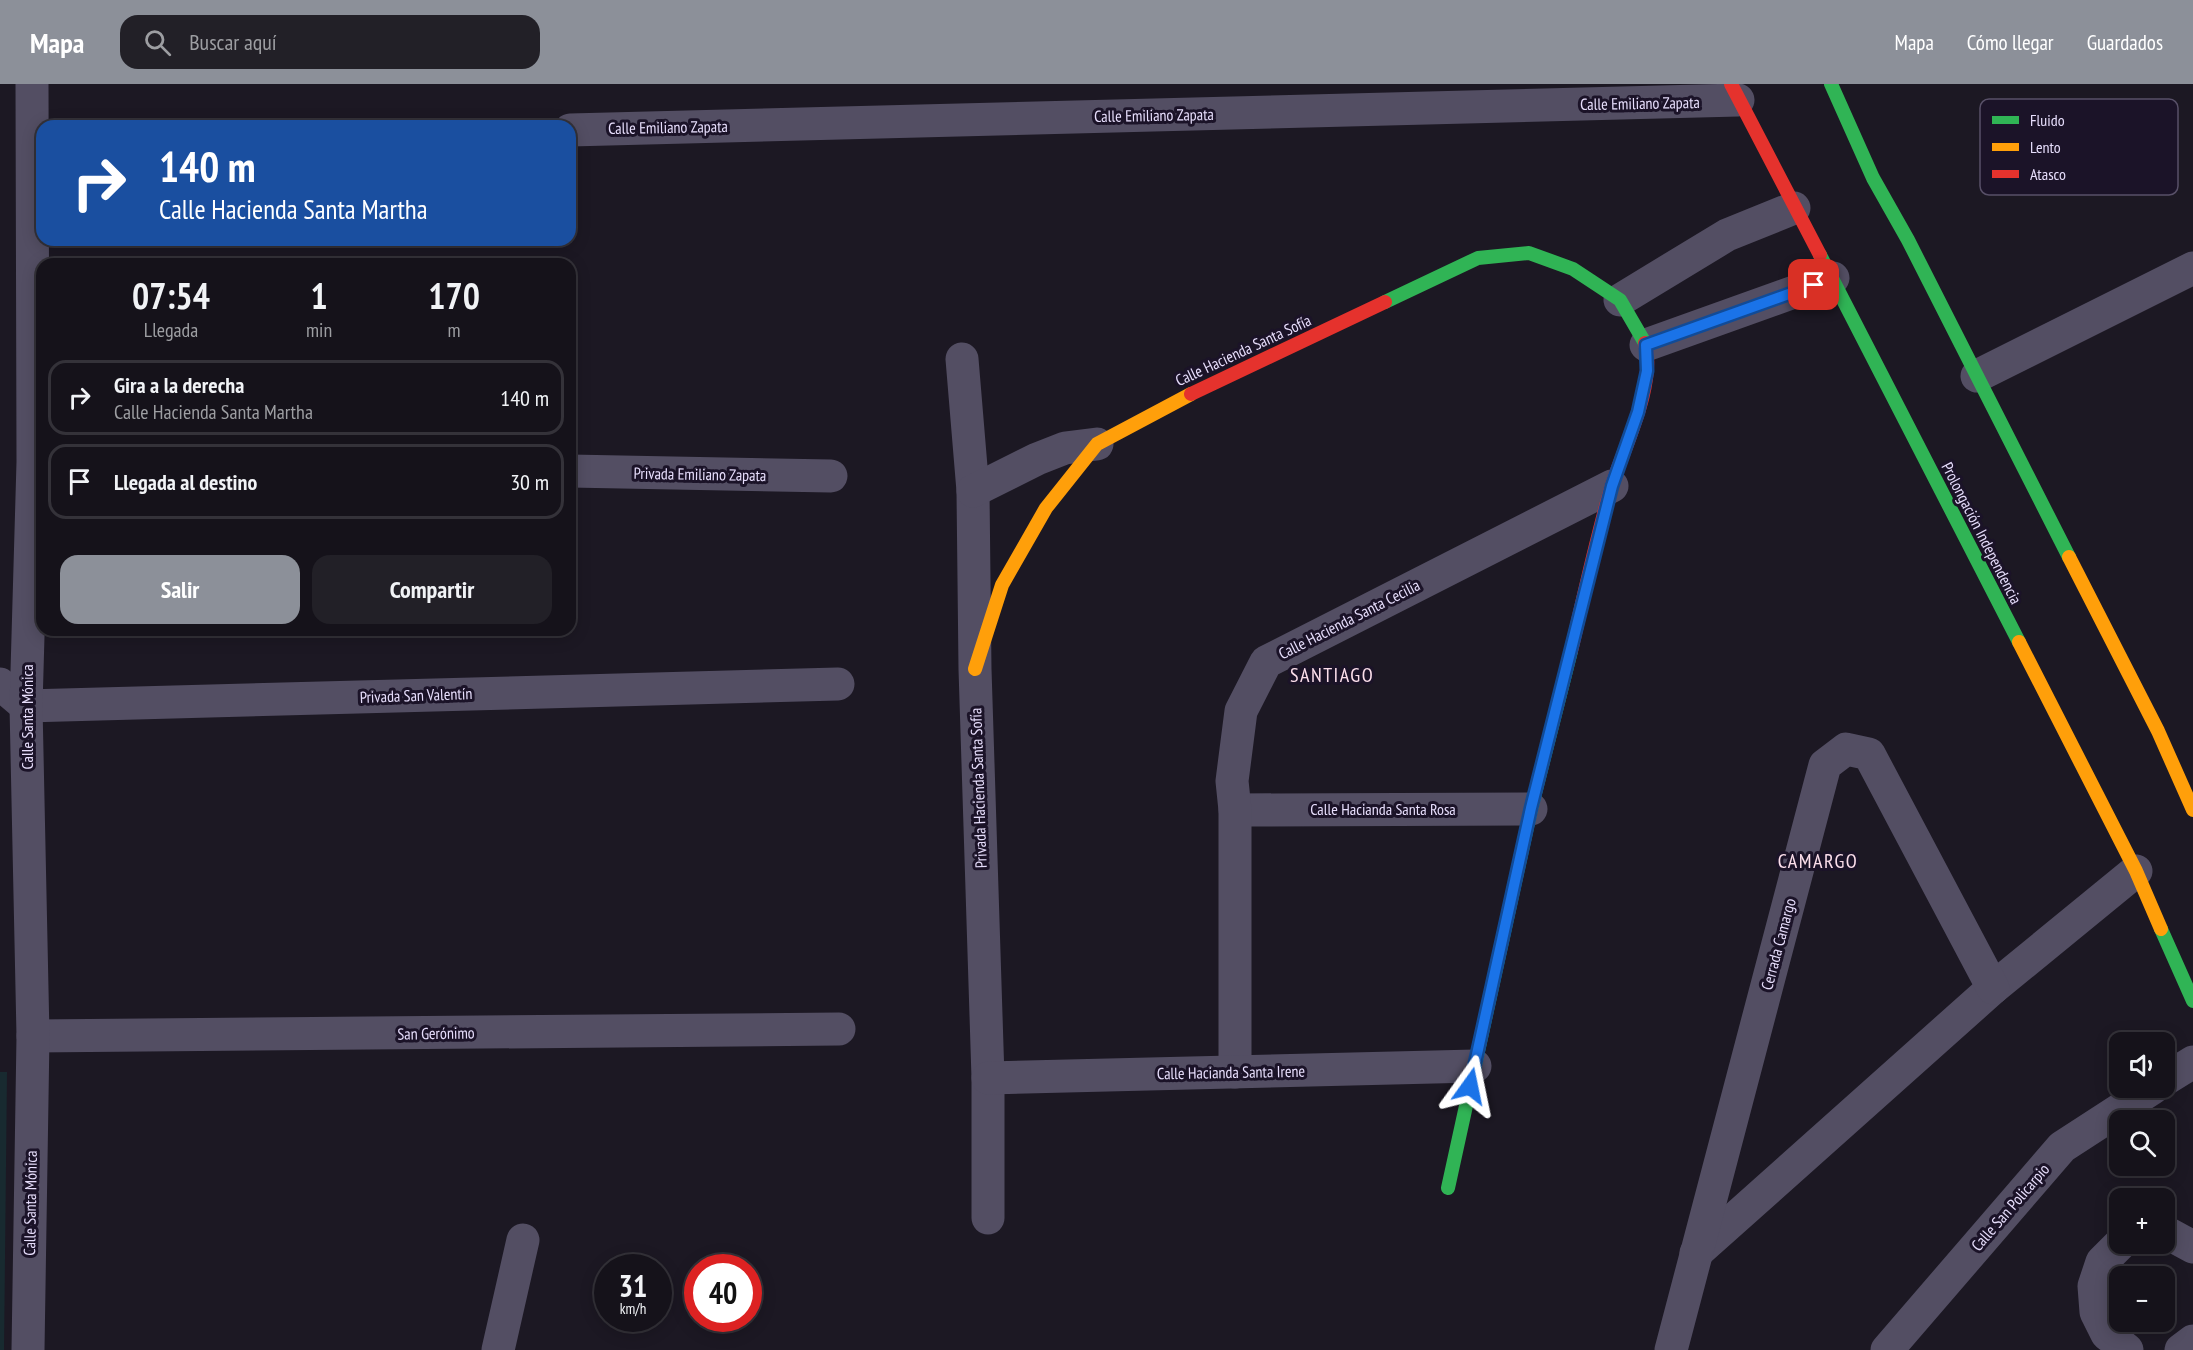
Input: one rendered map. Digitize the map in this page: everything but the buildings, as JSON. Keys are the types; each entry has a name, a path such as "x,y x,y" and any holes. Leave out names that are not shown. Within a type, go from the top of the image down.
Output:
{"street":[{"name":"Calle Santa Mónica","path":"32,84 36,131"},
{"path":"1831,84 1873,178 1908,240 2158,731 2193,810"},
{"name":"Calle Emiliano Zapata","path":"576,130 1735,92"},
{"name":"Prolongación Independencia","path":"1735,92 1794,208 1833,278 2136,872 2193,1001"},
{"path":"1633,322 1727,236 1794,208"},
{"name":"Calle Hacienda Santa Sofía","path":"975,669 1002,585 1046,508 1097,444 1173,402 1478,258 1529,253 1574,269 1633,322"},
{"path":"1977,376 2193,268"},
{"path":"1633,322 1833,278"},
{"path":"1448,1188 1531,808 1612,486 1638,412 1647,371 1633,322"},
{"name":"Privada Hacienda Santa Sofía","path":"962,359 973,490 975,669 988,1078 988,1218"},
{"path":"973,490 1065,448 1097,444"},
{"name":"Privada Emiliano Zapata","path":"576,471 831,476"},
{"name":"Calle Hacienda Santa Cecilia","path":"1235,1071 1235,810 1232,781 1241,711 1266,662 1612,486"},
{"name":"Calle Santa Mónica","path":"28,1350 33,1036 26,705 36,502"},
{"path":"0,684 26,705"},
{"name":"Privada San Valentín","path":"26,705 838,684"},
{"name":"Cerrada Camargo","path":"1671,1350 1825,765 1846,749 1869,754 1993,988"},
{"name":"Calle Hacianda Santa Rosa","path":"1235,810 1531,808"},
{"path":"1696,1253 1993,988 2136,872"},
{"name":"San Gerónimo","path":"33,1036 839,1029"},
{"path":"2175,1073 2193,1062"},
{"name":"Calle Hacianda Santa Irene","path":"988,1078 1475,1066"},
{"name":"Calle San Policarpio","path":"1887,1350 2062,1147 2138,1098"},
{"path":"2175,1237 2193,1247"},
{"path":"498,1350 523,1240"},
{"path":"2110,1254 2102,1262 2094,1286 2096,1311 2107,1334 2127,1350"},
{"path":"2181,1350 2193,1341"}],"shaded area":[{"path":"0,1072 7,1072 4,1350 0,1350"}],"traffic: fast":[{"path":"1831,84 1873,178 1908,240 2069,557"},
{"path":"1385,302 1478,258 1529,253 1573,269 1620,300 1645,343"},
{"path":"1820,255 2019,642"},
{"path":"1448,1188 1531,809 1571,651"},
{"path":"2161,929 2193,1001"}],"traffic: slow":[{"path":"975,669 1002,585 1046,508 1097,444 1191,394"},
{"path":"2069,557 2158,731 2193,810"},
{"path":"2019,642 2136,871 2161,929"}],"traffic: jam":[{"path":"1731,84 1820,255"},
{"path":"1191,394 1385,302"},
{"path":"1571,651 1606,505 1643,395 1647,359 1645,343"}],"district":[{"name":"SANTIAGO","path":"1332,675"},
{"name":"CAMARGO","path":"1818,861"}],"route":[{"path":"1470,1086 1531,808 1612,486 1638,412 1647,371 1646,345 1814,285"}]}
